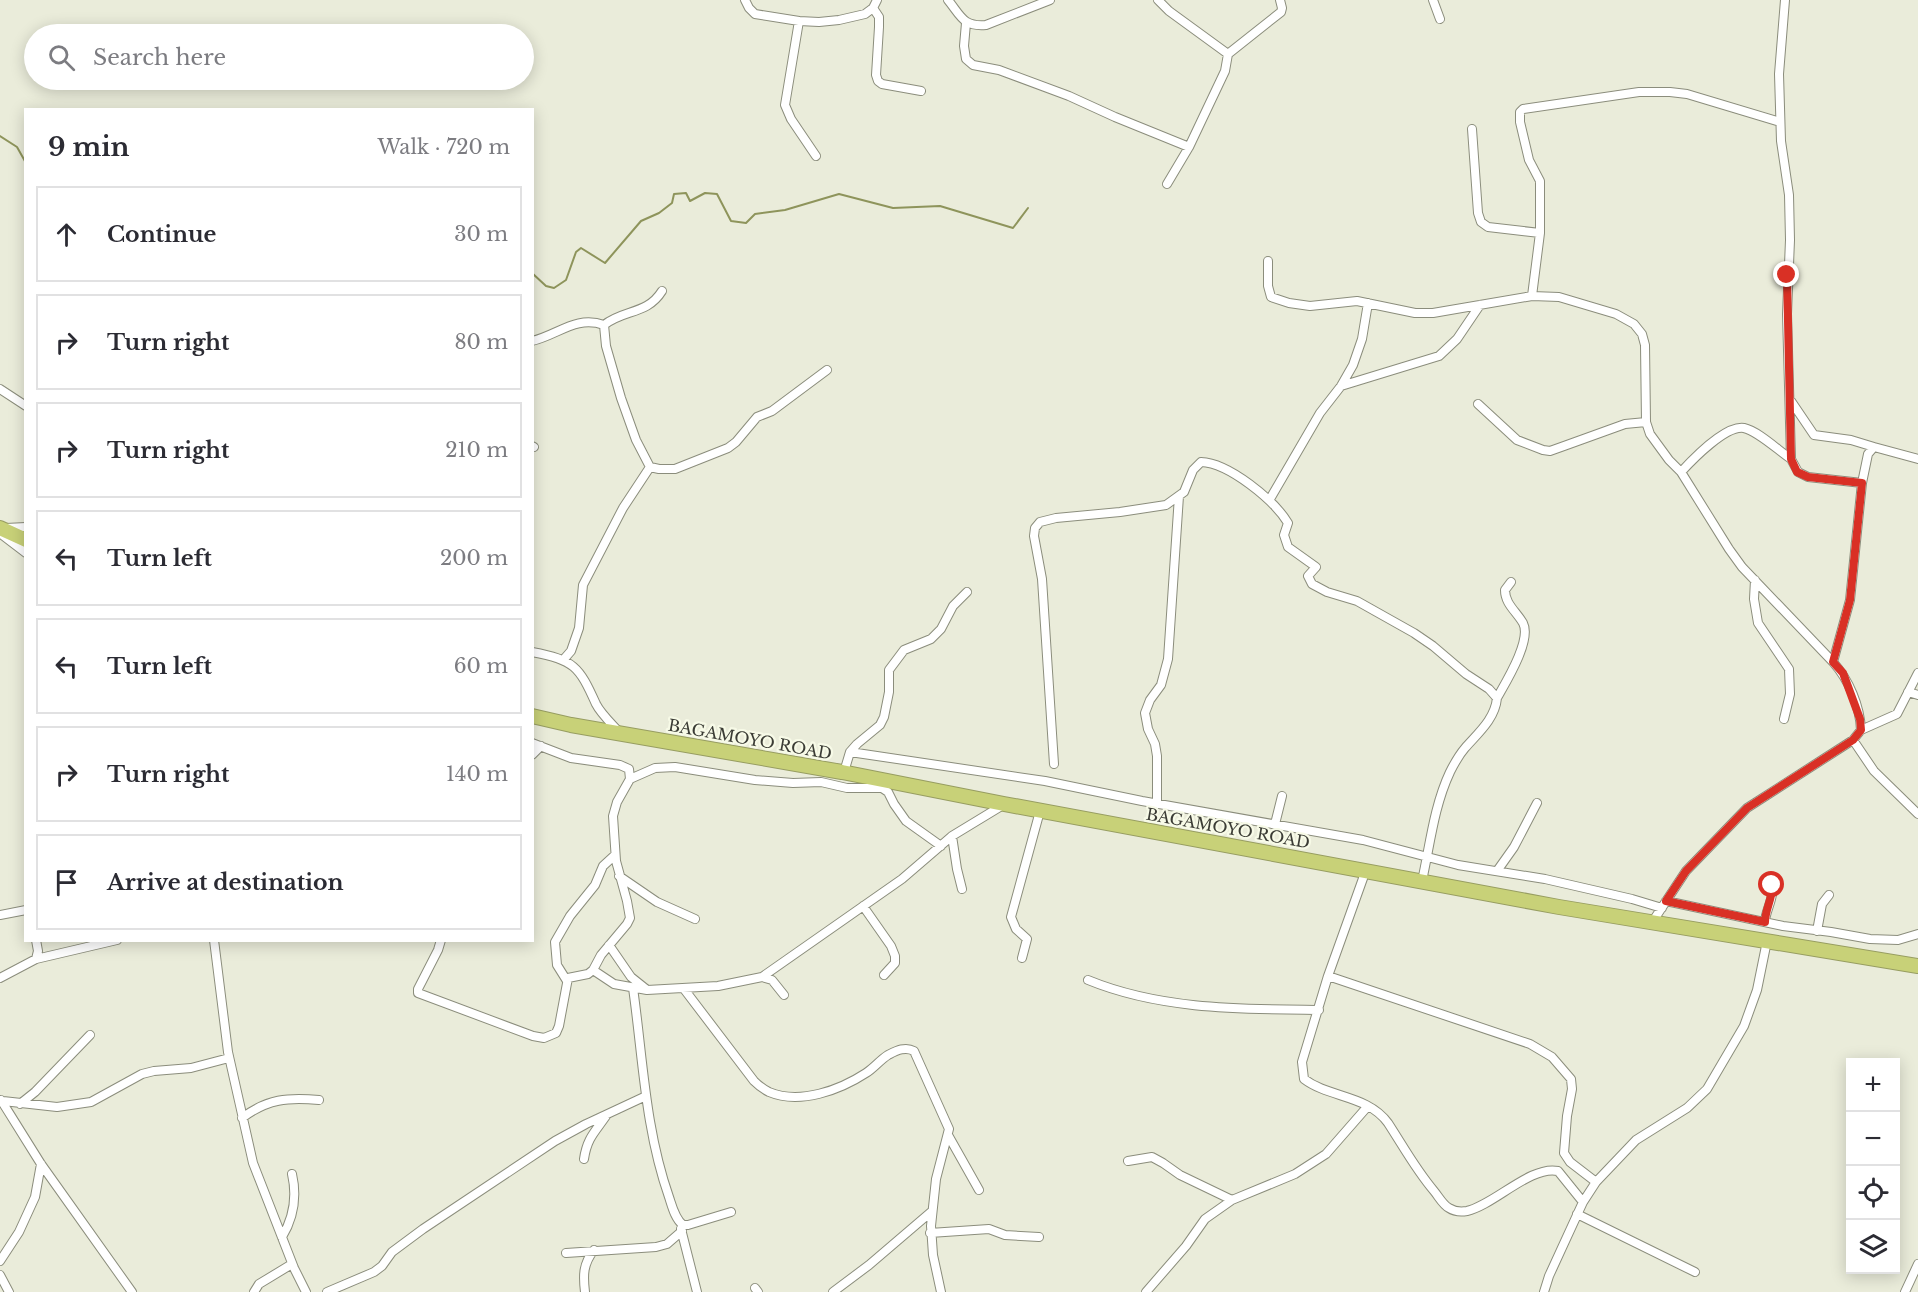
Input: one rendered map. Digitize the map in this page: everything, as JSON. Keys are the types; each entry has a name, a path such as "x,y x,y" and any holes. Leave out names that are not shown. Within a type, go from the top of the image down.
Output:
{"highway":[{"path":"0,530 24,539"},
{"name":"BAGAMOYO ROAD","path":"534,716 621,734 844,772 1040,811 1559,907 1918,966"}],"street":[{"path":"745,0 754,14 799,21 839,20 865,15 875,4"},
{"path":"948,0 966,23 976,26 986,25 1050,0"},
{"path":"1158,0 1169,11 1228,54"},
{"path":"1167,184 1189,147 1225,71 1228,54 1281,12 1280,0"},
{"path":"1432,0 1440,19"},
{"path":"1785,0 1779,74 1780,122 1789,195 1791,240 1787,314 1791,459 1797,472 1808,477 1862,483"},
{"path":"875,4 879,17 876,75 878,81 882,84 921,91"},
{"path":"799,21 785,105 791,119 816,156"},
{"path":"966,23 964,46 966,59 973,65 999,70 1069,96 1189,147"},
{"path":"1532,296 1540,233 1540,181 1529,160 1520,122 1520,112 1523,109 1657,91 1687,94 1763,115 1780,122"},
{"path":"1472,129 1478,213 1481,222 1488,227 1540,233"},
{"path":"1268,261 1268,286 1271,297 1289,303 1310,306 1357,301 1415,313 1433,313 1532,296 1559,297 1616,314 1634,324 1642,334 1645,345 1646,422 1650,434 1681,472 1729,549 1755,580 1843,673 1860,719 1861,730"},
{"path":"604,325 618,317 647,307 657,300 662,291"},
{"path":"1270,500 1320,413 1341,386 1353,365 1362,339 1368,303"},
{"path":"1341,386 1439,356 1456,339 1480,305"},
{"path":"534,340 584,321 594,321 604,325"},
{"path":"604,325 606,346 621,398 636,440 650,467"},
{"path":"650,467 675,469 728,448 757,417 772,411 827,370"},
{"path":"0,389 24,405"},
{"path":"1791,401 1814,435 1851,440 1918,459"},
{"path":"1478,404 1516,440 1550,451 1626,424 1646,422"},
{"path":"1681,472 1714,442 1738,428 1753,432 1791,459"},
{"path":"1833,662 1850,600 1862,483 1868,454 1874,447"},
{"path":"1054,764 1042,579 1034,536 1035,528 1047,519 1166,505 1179,496 1189,482 1193,470 1201,462 1228,471 1270,500 1288,523 1284,535 1288,547 1316,567 1308,576 1312,584 1327,592 1357,602 1414,633 1466,674 1490,689 1497,698"},
{"path":"564,659 571,651 579,628 583,585 630,495 650,467"},
{"path":"1157,804 1157,756 1145,713 1149,700 1161,685 1168,659 1179,496"},
{"path":"0,530 24,527"},
{"path":"0,530 24,551"},
{"path":"1755,580 1754,599 1758,623 1789,669 1790,694 1784,719"},
{"path":"1422,881 1437,807 1450,773 1463,750 1491,717 1497,698 1524,642 1526,632 1524,624 1506,598 1505,590 1511,582"},
{"path":"844,772 850,752 880,725 884,717 889,692 889,670 904,650 931,639 941,629 953,606 967,592"},
{"path":"1050,623 1054,684 1053,783"},
{"path":"534,652 564,659 584,677 597,706 621,734"},
{"path":"1653,921 1686,871 1747,808 1853,740 1861,730 1897,714 1918,673"},
{"path":"1908,692 1918,695"},
{"path":"1853,740 1874,771 1918,814"},
{"path":"440,942 418,993 533,1036 544,1038 556,1033 562,1015 567,981 571,976 588,974 593,970 630,918 615,855 614,809 630,779 631,772 626,766 571,758 537,745"},
{"path":"850,752 1053,783 1157,804 1363,840 1458,865 1817,931 1887,941 1918,934"},
{"path":"630,779 655,768 675,767 765,781 821,782 847,788 882,788 888,792 906,821 941,846"},
{"path":"1275,824 1282,796"},
{"path":"1497,871 1514,847 1537,803"},
{"path":"593,970 614,984 647,990 718,986 762,977 790,955 902,879 952,836 1004,804"},
{"path":"1022,958 1027,939 1016,929 1011,917 1040,811"},
{"path":"952,836 962,889"},
{"path":"567,981 557,965 555,942 567,921 595,885 603,866 615,855"},
{"path":"1366,870 1328,976 1302,1062 1302,1075 1308,1082 1368,1106 1379,1113 1425,1180 1447,1207 1456,1212 1475,1208 1546,1169 1558,1171 1583,1202"},
{"path":"619,876 644,894 695,919"},
{"path":"1765,922 1765,914 1773,890 1768,881"},
{"path":"1817,931 1822,904 1829,895"},
{"path":"863,906 894,951 895,963 884,975"},
{"path":"0,915 24,910"},
{"path":"1544,1292 1577,1214 1596,1182 1636,1140 1687,1108 1707,1089 1744,1026 1757,990 1767,941"},
{"path":"36,942 38,951 36,959"},
{"path":"0,978 36,959 108,942"},
{"path":"214,942 229,1058 253,1163 292,1263 306,1292"},
{"path":"609,945 631,977 647,990"},
{"path":"1328,976 1530,1044 1552,1057 1571,1079 1572,1089 1564,1153 1570,1162 1596,1182"},
{"path":"762,977 772,980 784,995"},
{"path":"1088,980 1136,996 1188,1005 1319,1010"},
{"path":"633,988 653,1144 668,1196 681,1227 697,1292"},
{"path":"684,989 754,1081 766,1091 775,1094 798,1096 840,1088 868,1072 887,1056 904,1048 910,1049 917,1055 948,1125 948,1135 940,1161 931,1212 930,1233 941,1292"},
{"path":"20,1104 35,1092 90,1035"},
{"path":"1,1100 57,1107 91,1102 142,1074 191,1068 229,1058"},
{"path":"327,1292 374,1272 382,1266 392,1252 423,1229 555,1141 646,1096"},
{"path":"1,1100 41,1164 132,1292"},
{"path":"242,1118 256,1108 277,1100 319,1100"},
{"path":"1146,1292 1186,1246 1205,1219 1232,1200 1295,1174 1326,1154 1368,1106"},
{"path":"584,1159 590,1136 606,1114"},
{"path":"948,1135 979,1190"},
{"path":"1128,1161 1152,1157 1187,1179 1232,1200"},
{"path":"0,1261 19,1232 35,1197 41,1164"},
{"path":"282,1237 290,1222 295,1198 292,1174"},
{"path":"566,1253 656,1247 666,1244 681,1227 731,1212"},
{"path":"833,1292 869,1265 931,1212"},
{"path":"1577,1214 1695,1272"},
{"path":"930,1233 989,1229 1005,1235 1039,1236"},
{"path":"585,1292 583,1270 594,1250"},
{"path":"254,1292 259,1284 292,1263"},
{"path":"1905,1292 1918,1264"},
{"path":"0,1275 9,1292"}],"waterway":[{"path":"0,136 17,147 24,159"},
{"path":"534,275 546,286 554,288 566,280 576,252 581,248 605,263 641,221 659,213 672,203 674,194 686,193 690,201 705,193 717,194 731,221 746,223 755,214 785,210 839,194 893,208 940,206 1013,228 1028,208"}],"route":[{"path":"1772,885 1772,895 1765,914 1765,922 1666,901 1686,871 1714,839 1747,808 1853,740 1861,730 1857,708 1848,685 1843,673 1833,662 1850,600 1862,483 1808,477 1797,472 1791,459 1787,275"}]}
